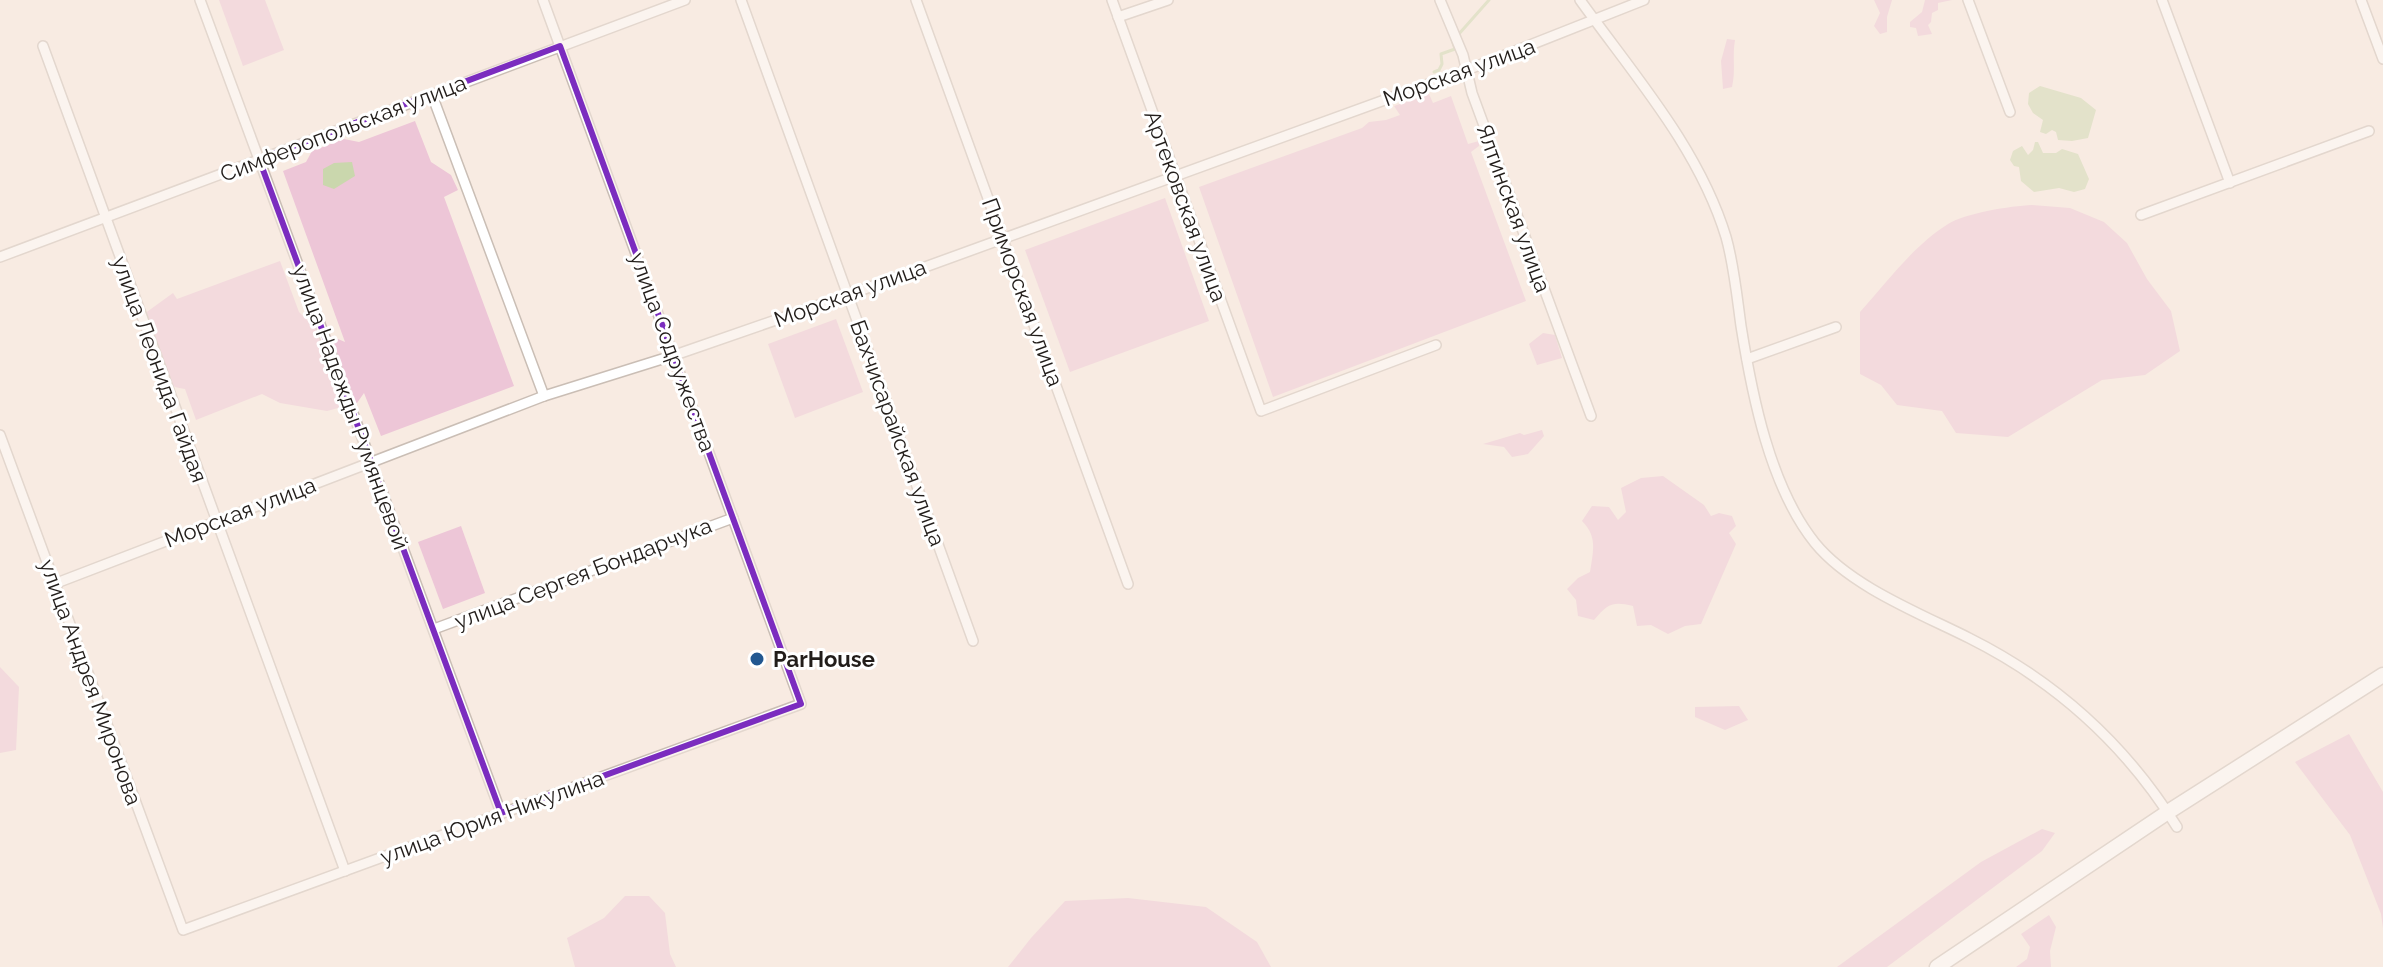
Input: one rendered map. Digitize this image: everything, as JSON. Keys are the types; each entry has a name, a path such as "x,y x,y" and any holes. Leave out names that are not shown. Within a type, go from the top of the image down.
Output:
{"main road":[{"path":"1937,967 2168,812 2383,675"}],"street":[{"name":"улица Надежды Румянцевой","path":"200,0 501,813"},
{"name":"улица Содружества","path":"543,0 801,704"},
{"name":"Симферопольская улица","path":"0,257 685,0"},
{"name":"Бахчисарайская улица","path":"741,0 973,641"},
{"name":"Приморская улица","path":"916,0 1128,584"},
{"name":"Артековская улица","path":"1112,0 1261,411 1436,345"},
{"path":"1118,17 1168,0"},
{"name":"Ялтинская улица","path":"1440,0 1591,416"},
{"path":"1580,0 1670,125 1718,217 1726,239 1747,359 1763,427 1782,484 1801,523 1828,557 1882,595 2012,662 2089,718 2132,764 2177,827"},
{"name":"Морская улица","path":"54,584 544,396 848,295 1467,70 1644,0"},
{"path":"1968,0 2010,112"},
{"path":"2162,0 2230,183"},
{"path":"2361,0 2383,59"},
{"name":"улица Леонида Гайдая","path":"43,46 345,871"},
{"path":"432,95 544,396"},
{"path":"2141,215 2369,131"},
{"path":"1747,359 1836,327"},
{"name":"улица Андрея Миронова","path":"0,435 183,930"},
{"name":"улица Сергея Бондарчука","path":"434,629 733,518"},
{"name":"улица Юрия Никулина","path":"183,930 801,704"}],"highlighted area":[{"path":"560,46 801,704 501,813 259,159"}],"shaded area":[{"path":"219,0 265,0 284,50 243,66"},
{"path":"1874,0 1892,0 1887,32 1880,34 1874,26 1880,13"},
{"path":"1925,0 1952,0 1938,3 1938,10 1932,13 1928,25 1932,34 1918,36 1916,28 1910,27 1910,22 1922,12"},
{"path":"1727,39 1735,40 1734,75 1732,87 1723,89 1721,61"},
{"path":"2040,86 2081,98 2096,110 2088,138 2058,140 2056,132 2052,130 2046,134 2040,132 2043,120 2033,113 2028,104 2029,93"},
{"path":"1429,94 1433,103 1451,96 1468,144 1479,141 1479,146 1471,152 1526,301 1273,397 1199,187 1362,128 1369,122 1400,115 1394,106"},
{"path":"415,121 431,162 451,175 458,190 444,197 514,386 381,436 364,393 357,403 327,411 280,403 262,394 196,420 185,389 170,385 153,371 147,351 144,314 173,293 177,299 280,261 299,312 317,330 345,342 283,171 306,162 312,151 344,139 359,142"},
{"path":"2038,142 2043,153 2056,153 2062,149 2078,154 2089,179 2085,189 2074,192 2059,188 2034,192 2021,181 2019,167 2010,160 2013,151 2022,146 2028,155"},
{"path":"352,162 355,176 334,189 323,185 323,169 334,163"},
{"path":"1165,198 1209,321 1070,372 1025,250"},
{"path":"2032,205 2070,208 2104,222 2127,243 2147,279 2171,311 2180,351 2145,375 2102,380 2008,437 1956,433 1942,411 1897,405 1881,385 1860,374 1860,312 1912,254 1948,224 1977,213"},
{"path":"836,319 863,392 795,418 768,344"},
{"path":"1543,333 1555,335 1562,358 1537,365 1529,344"},
{"path":"1542,430 1544,436 1528,454 1512,457 1504,447 1483,444 1520,433 1524,435"},
{"path":"1663,476 1704,505 1711,516 1719,513 1732,516 1736,526 1729,533 1736,544 1701,624 1685,626 1668,634 1651,625 1637,626 1633,606 1620,604 1607,607 1594,620 1578,616 1576,600 1567,589 1590,572 1593,551 1590,533 1582,521 1592,506 1609,507 1618,520 1626,512 1621,488 1641,478"},
{"path":"461,526 485,593 443,609 418,542"},
{"path":"0,667 19,687 16,750 0,753"},
{"path":"1739,706 1748,720 1725,730 1695,717 1695,707"},
{"path":"2349,734 2383,792 2383,928 2381,914 2350,835 2295,762"},
{"path":"2042,829 2055,833 2042,851 1887,967 1837,967 1981,862"},
{"path":"625,896 649,896 665,913 670,954 676,967 575,967 567,938 604,918"},
{"path":"1128,898 1206,907 1257,942 1271,967 1008,967 1065,901"},
{"path":"2049,915 2056,927 2050,951 2051,967 2016,967 2027,959 2030,947 2021,934"}],"waterway":[{"path":"1458,35 1489,0"},
{"path":"1434,72 1442,64 1441,54 1455,49 1452,40"}],"place":[{"name":"ParHouse","path":"757,659"}]}
